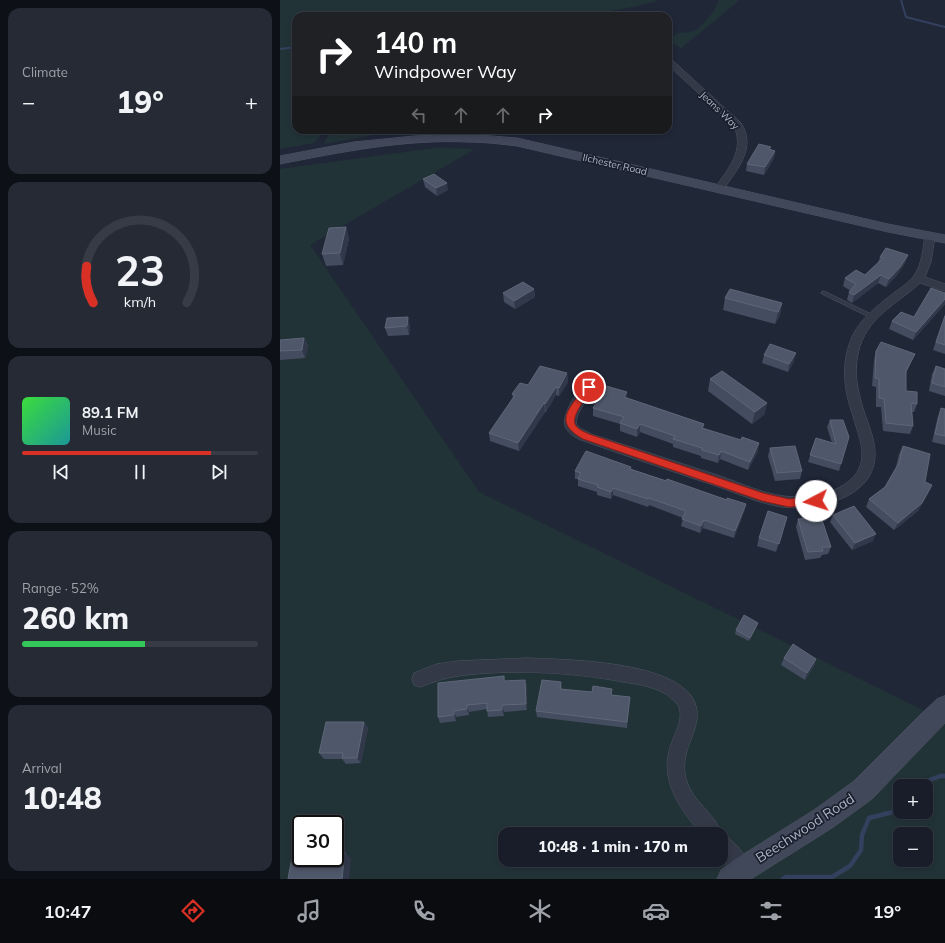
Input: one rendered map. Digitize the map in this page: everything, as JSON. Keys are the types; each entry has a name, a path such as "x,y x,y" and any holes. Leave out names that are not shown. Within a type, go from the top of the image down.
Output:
{"street":[{"name":"Jeans Way","path":"672,65 734,122 741,131 744,145 741,154 719,188"},
{"name":"Ilchester Road","path":"280,160 385,142 439,139 491,139 543,147 888,228 945,239"},
{"path":"589,387 570,415 571,426 586,436 775,500 789,503 824,500 853,486 863,475 869,462 870,449 854,398 850,374 850,362 858,336 871,316 918,278 925,265 930,236"},
{"path":"918,278 945,288"},
{"path":"420,679 436,672 464,669 539,666 627,674 669,686 681,695 688,706 686,732 677,752 677,781 689,806 707,827"},
{"name":"Beechwood Road","path":"736,874 823,819 863,790 945,707"},
{"path":"728,857 736,874"}],"lane":[{"path":"824,293 871,316"}],"shaded area":[{"path":"280,0 656,0 654,2 602,12 292,12 292,134 322,134 314,143 280,149"},
{"path":"719,0 740,0 681,48 672,43 672,37 674,35 695,30 704,23 715,9"},
{"path":"329,134 374,134 374,135 324,144"},
{"path":"449,134 476,134 476,135"},
{"path":"435,148 475,149 310,245 479,492 945,721 945,879 280,879 280,169"}],"building":[{"path":"759,144 771,147 769,149 775,151 765,167 747,164"},
{"path":"434,174 447,183 436,188 423,179"},
{"path":"346,227 340,253 322,254 329,228"},
{"path":"886,248 908,255 889,279 881,275 854,295 849,292 856,284 845,278 856,270 865,275 883,258 880,257"},
{"path":"523,282 534,289 514,301 503,293"},
{"path":"931,288 945,293 945,299 916,332 892,321 901,312 914,317"},
{"path":"730,289 782,303 778,312 725,298"},
{"path":"945,316 945,345 936,342"},
{"path":"408,317 407,326 385,328 387,318"},
{"path":"304,338 302,350 280,351 280,340"},
{"path":"881,342 915,354 906,371 906,391 917,392 917,404 911,403 913,426 886,423 884,399 879,398 879,379 875,378 876,351"},
{"path":"770,344 796,353 789,364 764,355"},
{"path":"540,366 567,373 559,388 556,387 545,404 544,403 518,443 489,433 515,395 512,394 520,383 528,385"},
{"path":"936,366 945,369 945,387 932,383"},
{"path":"722,371 767,403 755,412 710,379"},
{"path":"606,386 627,392 624,397 704,424 702,428 741,440 742,437 759,443 750,462 721,451 719,455 702,450 702,448 673,439 675,436 640,424 637,429 620,423 624,417 593,408"},
{"path":"941,408 945,409 945,436 935,434"},
{"path":"830,420 843,420 849,437 841,464 810,455 816,438 836,444"},
{"path":"795,446 802,471 777,473 770,448"},
{"path":"903,446 930,454 925,482 932,485 922,503 898,523 869,499 885,487 899,463"},
{"path":"586,451 631,467 630,469 666,481 667,479 727,500 727,498 746,504 735,531 704,520 701,526 682,519 686,511 649,498 648,499 613,488 611,492 597,487 598,485 578,479 581,473 575,471"},
{"path":"854,506 876,534 855,543 833,515"},
{"path":"768,511 787,517 779,544 759,538"},
{"path":"821,517 831,547 822,547 823,551 808,552 798,519"},
{"path":"744,615 758,623 750,638 736,630"},
{"path":"793,644 816,659 807,673 784,658"},
{"path":"504,676 504,681 525,680 526,704 502,705 502,710 487,711 487,703 467,705 467,709 454,711 454,715 438,717 438,683"},
{"path":"542,680 561,682 560,689 592,692 593,686 612,689 611,695 630,697 627,722 536,711"},
{"path":"326,722 364,722 357,758 342,758 343,753 319,753"},
{"path":"292,857 292,867 343,867 342,879 288,879"}],"waterway":[{"path":"901,0 906,17 945,27"},
{"path":"280,49 292,48"},
{"path":"932,779 945,776"},
{"path":"783,879 786,877 832,877 850,866 861,850 862,835 869,818 893,812"}],"route":[{"path":"589,387 570,415 571,426 586,436 762,497 789,503 816,501"}]}
